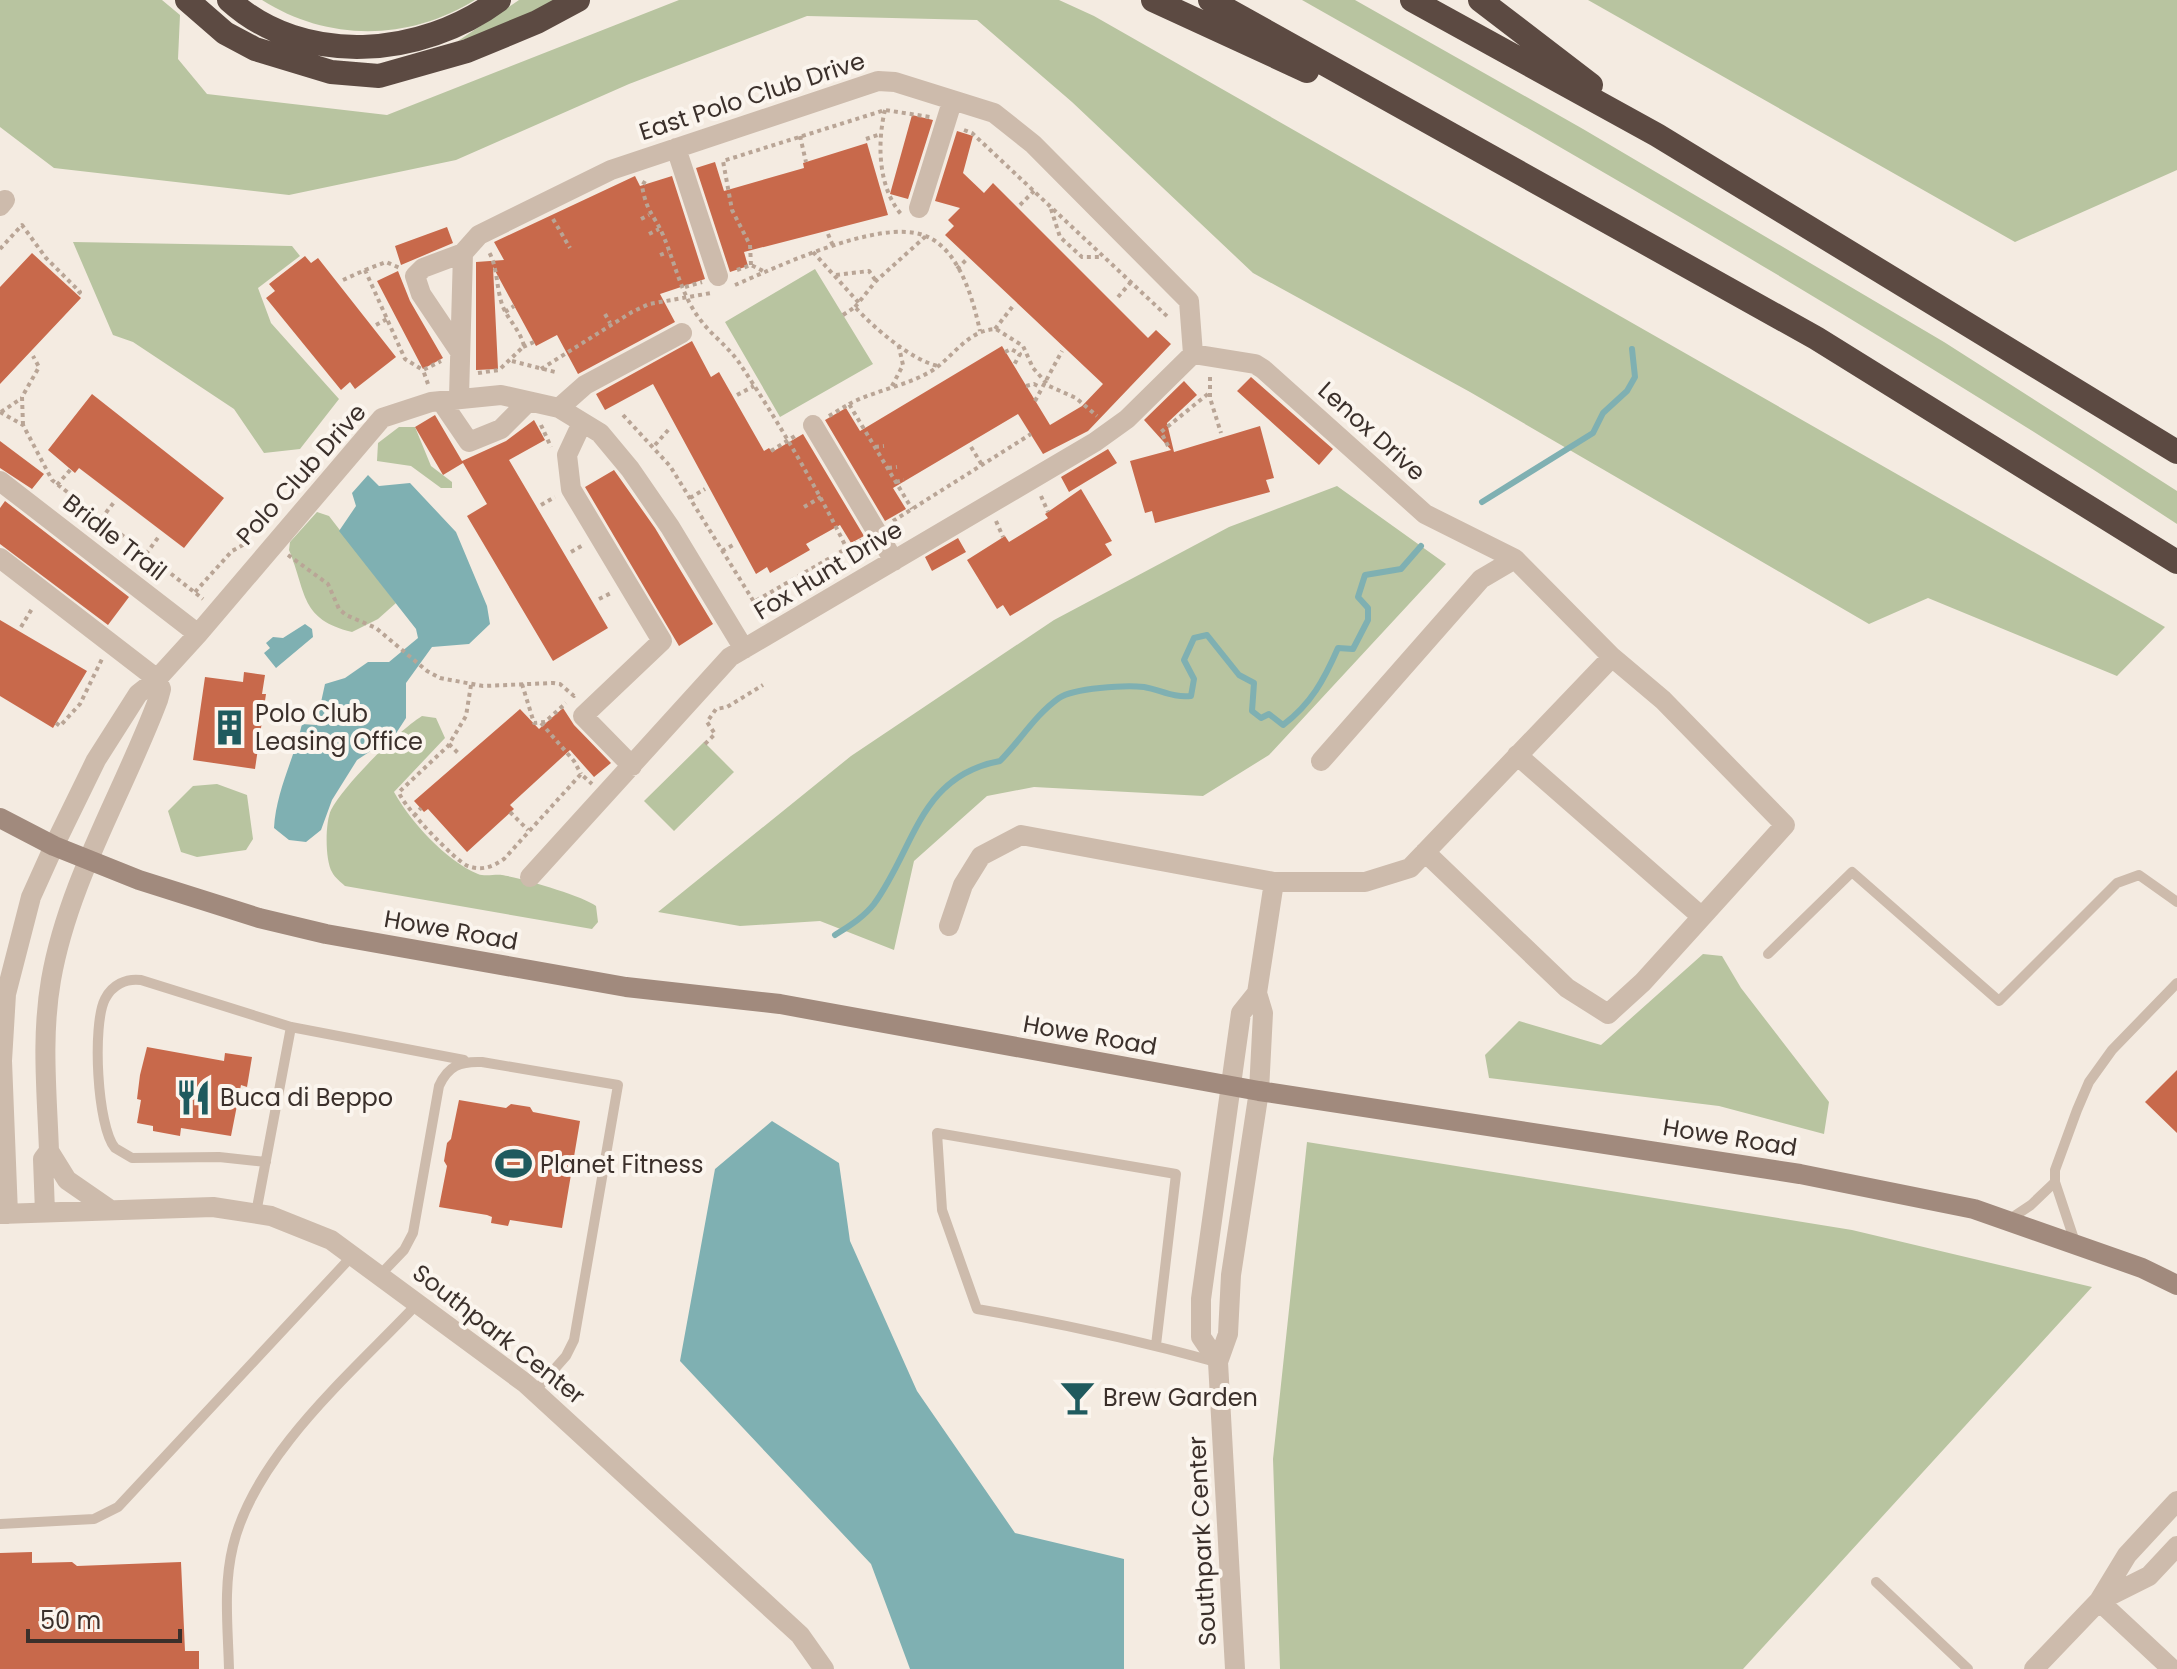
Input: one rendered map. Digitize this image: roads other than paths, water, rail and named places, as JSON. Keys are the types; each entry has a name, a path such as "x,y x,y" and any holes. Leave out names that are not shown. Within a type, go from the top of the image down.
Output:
{"highway":[{"path":"187,0 225,33 255,49 331,72 379,76 467,51 537,22 578,0"},
{"path":"229,0 240,10 283,32 324,44 373,47 415,41 447,32 499,0"},
{"path":"1153,0 1464,145"},
{"path":"1210,0 1464,145 1816,338 2177,562"},
{"path":"1412,0 1657,135 2177,452"},
{"path":"1480,0 1657,135"}],"street":[{"name":"East Polo Club Drive","path":"463,253 479,235 611,170 878,81 895,82 994,113 1033,144 1186,297 1191,307 1193,354"},
{"path":"911,216 952,102"},
{"path":"676,148 723,285"},
{"path":"460,352 421,294 415,276 423,268 463,253 460,374 444,400 469,442 501,429 528,402"},
{"path":"559,408 585,385 682,333"},
{"name":"Fox Hunt Drive","path":"530,877 632,766 715,669 1110,431 1193,354"},
{"name":"Lenox Drive","path":"1193,354 1255,364 1263,369 1425,514 1515,559 1612,657 1663,700 1785,825 1643,982 1608,1014 1567,988 1425,852"},
{"name":"Polo Club Drive","path":"54,846 96,760 138,694 157,679 198,634 382,418 444,400 501,395 559,408 581,425 600,433 630,469 744,649"},
{"path":"581,425 567,455 571,489 662,641 583,716 632,766"},
{"path":"813,425 894,561"},
{"name":"Bridle Trail","path":"0,481 198,634"},
{"path":"0,558 157,679 161,689 88,861 60,945 48,1000 45,1055 49,1151 67,1180 109,1209"},
{"path":"1321,761 1481,579 1515,559"},
{"path":"949,926 963,885 981,856 1021,835 1274,882 1365,882 1410,868 1612,657"},
{"path":"1517,755 1702,917"},
{"name":"Howe Road","path":"0,818 88,861 246,914 326,934 626,987 780,1004 1259,1091 1800,1174 1974,1209 2142,1268 2177,1285"},
{"name":"Southpark Center","path":"54,846 31,897 17,940 1,1032 4,1214 202,1206 256,1213 305,1228 354,1254 535,1391 800,1635 824,1669"},
{"path":"1259,1091 1263,1013 1257,993 1274,882"},
{"path":"1232,1086 1241,1013 1257,993"},
{"name":"Southpark Center","path":"1218,1362 1201,1337 1201,1299 1232,1086"},
{"name":"Southpark Center","path":"1235,1669 1218,1362 1228,1334 1231,1275 1259,1091"},
{"path":"45,1212 43,1159 49,1151"},
{"path":"2034,1669 2099,1601 2127,1555 2177,1501"},
{"path":"2099,1601 2149,1576 2177,1546"},
{"path":"2099,1601 2172,1669"}],"lane":[{"path":"1768,954 1852,872 1999,1001 2117,883 2139,875 2177,902"},
{"path":"266,1162 193,1156 132,1158 118,1151 108,1137 102,1112 100,1013 113,988 124,980 136,979 291,1027 618,1085 574,1340 566,1356 535,1391"},
{"path":"2076,1245 2055,1182 2055,1170 2089,1082 2112,1050 2177,983"},
{"path":"256,1213 291,1027"},
{"path":"381,1274 404,1250 413,1233 443,1078 459,1063 476,1062"},
{"path":"1156,1345 1176,1174 937,1133 942,1210 977,1309 1111,1333 1218,1362"},
{"path":"2007,1221 2031,1205 2055,1182"},
{"path":"0,1524 94,1519 118,1507 354,1254"},
{"path":"229,1669 228,1572 232,1547 249,1499 293,1437 417,1304"},
{"path":"1876,1582 1968,1669"}],"water":[{"path":"368,475 379,486 410,483 456,532 487,606 490,624 469,644 432,647 406,683 406,718 395,735 357,760 332,800 321,830 306,842 289,840 274,828 278,801 302,724 316,725 325,684 345,678 368,662 389,662 418,638 416,629 339,531 356,506 352,493"},
{"path":"305,624 312,629 313,637 276,668 264,653 270,648 266,643 273,637 283,638"},
{"path":"772,1121 839,1163 850,1241 917,1391 1015,1533 1124,1559 1124,1669 910,1669 871,1564 680,1361 715,1169"}],"waterway":[{"path":"1482,502 1593,433 1603,413 1627,391 1635,377 1632,349"},
{"path":"835,935 874,904 935,798 952,782 973,769 1000,761 1042,712 1059,698 1087,690 1125,686 1191,696 1194,679 1184,660 1194,638 1207,635 1239,675 1254,683 1252,711 1261,718 1269,714 1283,725 1316,691 1338,648 1353,649 1368,620 1368,608 1358,597 1365,575 1401,569 1421,546"}],"place":[{"name":"Polo Club Leasing Office","path":"229,727"},
{"name":"Buca di Beppo","path":"194,1097"},
{"name":"Planet Fitness","path":"514,1164"},
{"name":"Brew Garden","path":"1077,1397"}]}
